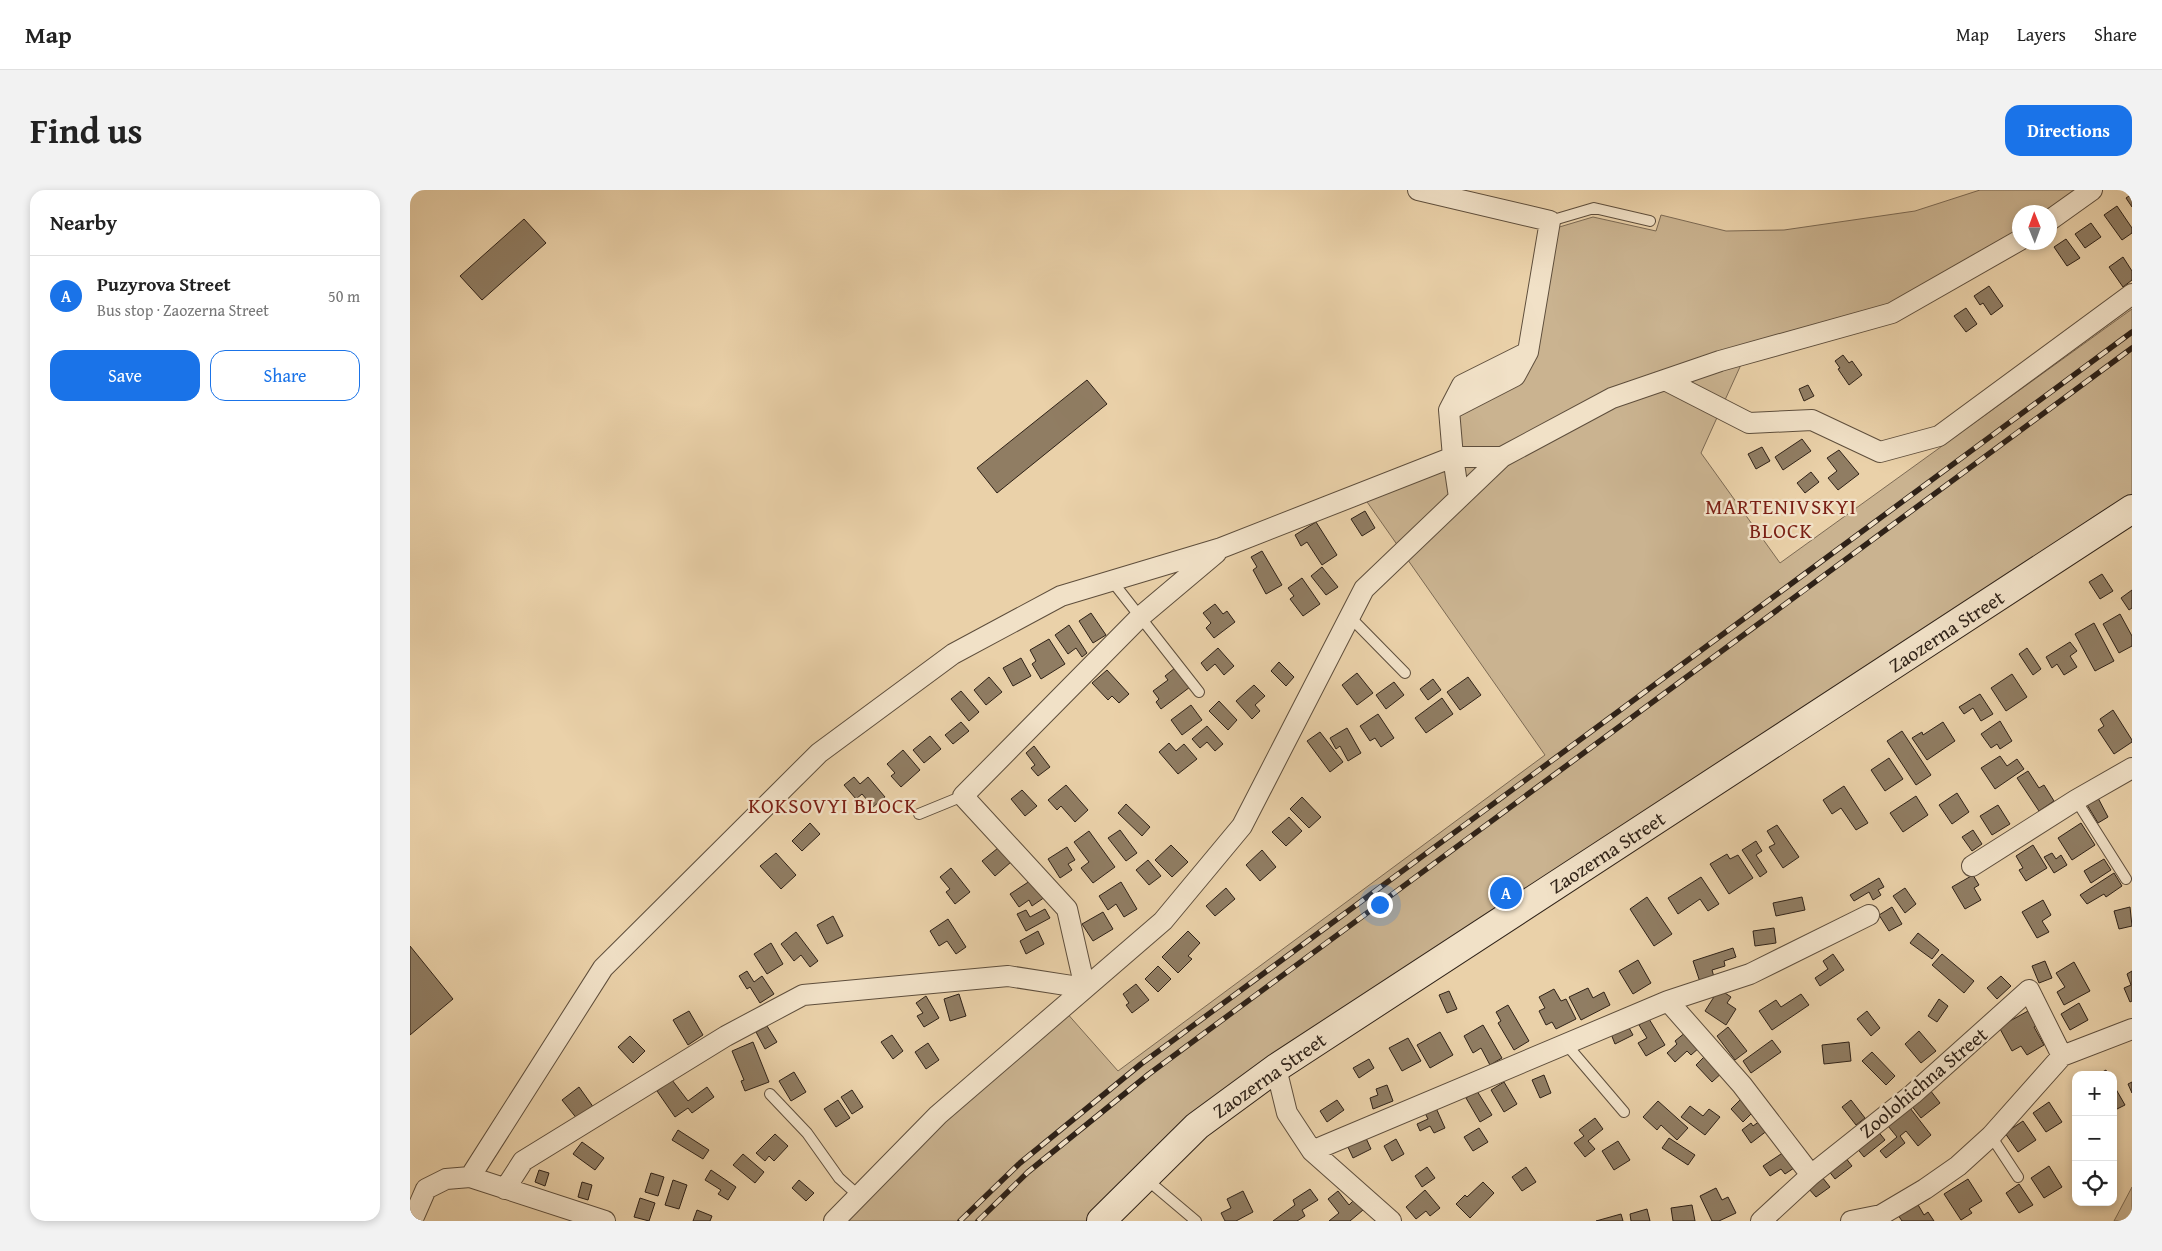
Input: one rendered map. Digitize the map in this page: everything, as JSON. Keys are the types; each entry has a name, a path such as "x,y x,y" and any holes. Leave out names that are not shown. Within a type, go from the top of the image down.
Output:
{"street":[{"path":"1418,190 1550,221 1528,352 1462,385 1449,410 1459,497"},
{"path":"2057,215 2092,190"},
{"path":"834,1221 938,1115 1163,921 1242,826 1364,589 1502,457 1612,398 1720,361 1892,313 2012,245"},
{"path":"1665,380 1749,423 1812,420 1880,452 1939,436 2132,294"},
{"path":"470,1177 603,968 819,753 953,654 1061,596 1221,548 1453,457 1502,457"},
{"name":"Zaozerna Street","path":"1101,1221 1196,1126 1276,1068 2132,509"},
{"path":"1085,988 1067,909 963,796 1140,617 1221,548"},
{"path":"1972,866 2076,800 2132,768"},
{"path":"1312,1151 1668,1001 1750,974 1868,915"},
{"path":"505,1189 523,1161 726,1036 803,995 1008,976 1085,988"},
{"name":"Zoolohichna Street","path":"1761,1221 1810,1175 1914,1094 2029,990 2062,1056"},
{"path":"1668,1001 1742,1085 1810,1175"},
{"path":"1851,1221 1883,1218 1958,1166 1991,1136 2062,1056 2132,1029"},
{"path":"1276,1068 1286,1113 1312,1151 1391,1221"},
{"path":"412,1221 426,1189 446,1179 470,1177 605,1221"},
{"path":"538,1199 554,1221"}],"lane":[{"path":"1550,221 1594,208 1650,221"},
{"path":"1112,581 1199,692"},
{"path":"1350,616 1405,673"},
{"path":"919,814 963,796"},
{"path":"2076,800 2126,880"},
{"path":"1566,1044 1624,1112"},
{"path":"770,1094 807,1133 840,1178 859,1196"},
{"path":"1991,1136 2018,1177"},
{"path":"1144,1177 1196,1221"}],"shaded area":[{"path":"1980,190 2085,190 2057,208 2057,205 2012,205 2012,239 1890,309 1749,347 1701,453 1780,563 2132,309 2132,509 1276,1068 1101,1221 841,1221 939,1120 1065,1011 1118,1071 1545,755 1365,499 1458,462 1454,415 1521,382 1556,228 1593,217 1656,231 1661,215 1726,231 1784,230 1915,211"},
{"path":"2132,1187 2132,1221 2114,1221"}],"building":[{"path":"2132,194 2132,207 2126,198"},
{"path":"2117,206 2132,228 2132,233 2122,240 2104,215"},
{"path":"524,219 546,243 482,300 460,276"},
{"path":"2091,223 2101,237 2085,248 2075,234"},
{"path":"2066,239 2080,258 2067,266 2056,250 2057,245"},
{"path":"2123,257 2132,271 2132,280 2123,287 2109,267"},
{"path":"1989,286 2003,306 1991,315 1983,303 1980,305 1974,296"},
{"path":"1966,308 1977,324 1966,332 1954,316"},
{"path":"1843,355 1849,363 1852,361 1862,375 1849,385 1835,361"},
{"path":"1087,380 1107,404 997,493 977,468"},
{"path":"1808,385 1814,396 1804,401 1799,389"},
{"path":"1802,439 1811,451 1783,470 1775,457"},
{"path":"1762,447 1770,461 1756,469 1748,454"},
{"path":"1839,450 1859,474 1838,490 1828,478 1837,471 1827,458"},
{"path":"1811,472 1819,482 1805,493 1797,483"},
{"path":"1365,511 1375,528 1362,536 1351,519"},
{"path":"1316,522 1337,555 1322,565 1307,542 1301,546 1295,535"},
{"path":"1262,551 1282,585 1266,594 1253,570 1257,567 1251,557"},
{"path":"1322,567 1338,587 1326,595 1311,576"},
{"path":"2102,574 2113,591 2100,599 2089,582"},
{"path":"1302,578 1320,604 1303,616 1290,599 1294,596 1288,588"},
{"path":"2132,590 2132,608 2129,610 2121,598"},
{"path":"1215,604 1223,614 1227,611 1235,622 1214,638 1206,628 1211,623 1203,613"},
{"path":"1091,613 1106,635 1093,643 1079,621"},
{"path":"2120,614 2132,636 2132,646 2119,653 2103,624"},
{"path":"2094,623 2114,661 2095,671 2075,634"},
{"path":"1069,625 1087,653 1082,657 1076,648 1068,654 1055,635"},
{"path":"1049,639 1065,664 1041,679 1032,664 1036,661 1030,650"},
{"path":"2070,642 2077,651 2070,656 2077,667 2064,675 2057,664 2052,668 2046,657"},
{"path":"1218,648 1234,666 1224,675 1215,664 1207,671 1201,663"},
{"path":"2027,648 2041,669 2033,675 2019,654"},
{"path":"1021,658 1031,676 1013,686 1003,668"},
{"path":"1279,662 1294,677 1286,686 1271,671"},
{"path":"1175,668 1190,687 1161,709 1156,702 1159,699 1153,691 1168,680 1165,676"},
{"path":"1107,670 1129,694 1119,703 1112,696 1108,700 1092,683"},
{"path":"1357,673 1373,693 1357,705 1342,685"},
{"path":"2012,674 2027,697 2006,711 1991,688"},
{"path":"989,677 1002,692 986,705 974,690"},
{"path":"1468,677 1481,695 1460,710 1447,692"},
{"path":"1433,679 1441,690 1428,700 1420,689"},
{"path":"1394,682 1404,695 1386,709 1376,695"},
{"path":"1254,685 1265,696 1255,705 1260,711 1252,719 1236,701"},
{"path":"961,691 979,712 969,721 951,699"},
{"path":"1980,694 1993,714 1981,721 1973,708 1964,714 1959,707"},
{"path":"1442,698 1453,714 1426,733 1415,718"},
{"path":"1219,701 1237,720 1228,730 1209,711"},
{"path":"1191,705 1202,720 1182,735 1171,720"},
{"path":"2113,710 2132,740 2132,742 2114,754 2098,730 2104,726 2100,719"},
{"path":"1378,714 1394,738 1381,747 1375,738 1370,741 1360,726"},
{"path":"2000,721 2012,741 2000,749 1997,744 1991,748 1981,734"},
{"path":"961,722 969,731 953,744 945,735"},
{"path":"1943,722 1955,741 1927,760 1912,738 1922,732 1923,735"},
{"path":"1207,726 1223,744 1215,751 1207,742 1200,748 1192,739"},
{"path":"1347,728 1361,753 1348,761 1340,746 1336,749 1330,738"},
{"path":"1902,731 1931,775 1916,785 1887,741"},
{"path":"1320,732 1343,762 1330,772 1307,741"},
{"path":"930,736 941,749 924,763 913,750"},
{"path":"1169,743 1176,751 1184,744 1197,759 1178,774 1159,752"},
{"path":"1034,746 1050,767 1038,776 1031,768 1035,765 1026,753"},
{"path":"903,750 920,770 901,787 891,776 895,773 887,764"},
{"path":"2000,756 2007,766 2017,759 2024,769 1995,789 1981,768"},
{"path":"1889,758 1903,779 1885,791 1871,770"},
{"path":"2028,771 2039,788 2044,785 2054,801 2039,811 2017,778"},
{"path":"854,777 860,784 868,777 885,797 873,807 862,794 856,799 844,785"},
{"path":"1066,785 1088,810 1075,822 1061,806 1057,810 1048,800"},
{"path":"1844,786 1868,823 1856,830 1841,808 1832,814 1823,800"},
{"path":"1022,790 1037,806 1025,816 1011,799"},
{"path":"1957,793 1969,812 1952,824 1939,805"},
{"path":"1916,796 1928,815 1903,832 1890,813"},
{"path":"2097,796 2108,817 2098,823 2086,803"},
{"path":"1302,797 1321,817 1309,828 1290,809"},
{"path":"1126,804 1150,827 1142,836 1118,813"},
{"path":"1998,805 2010,824 1992,835 1980,816"},
{"path":"1289,817 1302,831 1286,846 1272,832"},
{"path":"810,823 820,834 802,851 792,841"},
{"path":"2081,823 2095,845 2072,860 2058,838"},
{"path":"1777,825 1799,857 1783,868 1769,847 1775,844 1767,831"},
{"path":"1120,830 1137,853 1126,861 1108,838"},
{"path":"1973,830 1982,844 1972,851 1962,837"},
{"path":"1089,831 1115,867 1093,883 1081,868 1089,862 1074,842"},
{"path":"1756,841 1762,851 1756,855 1767,872 1760,877 1742,850"},
{"path":"1171,845 1188,862 1172,877 1155,860"},
{"path":"2033,845 2047,868 2026,881 2019,870 2023,868 2016,856"},
{"path":"1067,847 1075,860 1068,864 1072,870 1060,878 1048,859"},
{"path":"998,848 1011,862 995,876 982,861"},
{"path":"1262,850 1276,867 1260,881 1246,865"},
{"path":"776,853 796,875 781,889 760,866"},
{"path":"2052,853 2056,859 2061,855 2067,865 2054,873 2044,857"},
{"path":"1727,854 1730,859 1738,855 1753,878 1729,894 1710,864"},
{"path":"2104,859 2111,870 2091,883 2084,871"},
{"path":"1148,860 1161,876 1149,885 1136,870"},
{"path":"951,868 970,892 955,904 946,892 950,889 940,877"},
{"path":"2114,873 2122,886 2106,897 2104,894 2087,904 2080,895"},
{"path":"1973,875 1979,885 1974,888 1981,900 1965,909 1952,887"},
{"path":"1701,877 1719,904 1708,911 1700,899 1678,914 1668,898"},
{"path":"1879,878 1884,887 1878,890 1881,895 1873,900 1869,892 1854,901 1850,895"},
{"path":"1033,879 1045,897 1032,906 1029,900 1019,907 1010,894"},
{"path":"1121,882 1137,909 1124,917 1116,904 1108,910 1099,896"},
{"path":"1226,888 1235,899 1215,916 1206,906"},
{"path":"1905,888 1916,904 1905,913 1893,896"},
{"path":"1647,897 1672,934 1654,946 1630,909"},
{"path":"1802,897 1805,910 1776,916 1773,903"},
{"path":"2043,900 2051,915 2042,921 2049,932 2037,938 2022,912"},
{"path":"1892,907 1902,924 1889,931 1879,915"},
{"path":"2130,907 2132,926 2119,929 2114,911"},
{"path":"1045,909 1050,918 1026,931 1017,914 1026,910 1030,917"},
{"path":"1103,912 1113,929 1093,941 1082,924"},
{"path":"833,916 843,936 827,944 817,925"},
{"path":"948,919 966,947 956,954 947,941 939,946 930,931"},
{"path":"1774,928 1776,943 1755,946 1753,931"},
{"path":"1038,931 1044,944 1026,954 1020,941"},
{"path":"1188,931 1200,943 1188,956 1192,959 1178,973 1162,957"},
{"path":"796,932 818,961 810,967 801,955 794,961 781,944"},
{"path":"1918,933 1939,950 1932,959 1910,943"},
{"path":"771,943 783,964 767,974 754,954"},
{"path":"410,946 453,999 410,1035"},
{"path":"1733,948 1736,957 1724,961 1725,966 1712,970 1714,977 1700,982 1693,961"},
{"path":"1833,954 1844,970 1820,986 1815,978 1828,969 1823,961"},
{"path":"1942,954 1974,981 1964,993 1932,965"},
{"path":"1638,960 1651,983 1633,994 1619,971"},
{"path":"2045,961 2052,978 2039,983 2032,966"},
{"path":"2074,962 2090,991 2064,1005 2057,992 2065,987 2056,973"},
{"path":"1158,966 1171,979 1158,992 1145,979"},
{"path":"747,971 754,982 762,976 774,994 760,1003 750,987 747,989 739,976"},
{"path":"2132,971 2132,1001 2130,1002 2124,988 2131,985 2127,974"},
{"path":"2001,976 2011,986 1997,999 1987,988"},
{"path":"1136,984 1149,1000 1132,1013 1126,1005 1129,1003 1123,994"},
{"path":"1588,988 1593,998 1604,992 1610,1005 1581,1020 1569,997"},
{"path":"1554,989 1561,1001 1566,999 1576,1019 1556,1029 1552,1022 1546,1025 1539,1011 1545,1008 1539,997"},
{"path":"1719,989 1731,997 1727,1003 1736,1009 1726,1025 1705,1011"},
{"path":"1449,991 1457,1009 1447,1013 1439,995"},
{"path":"959,994 966,1016 950,1021 944,999"},
{"path":"1801,994 1809,1005 1772,1030 1759,1011 1776,1000 1781,1007"},
{"path":"926,996 939,1018 924,1027 917,1016 923,1013 916,1003"},
{"path":"1939,999 1948,1006 1937,1022 1928,1016"},
{"path":"2079,1003 2088,1020 2070,1030 2061,1014"},
{"path":"1508,1005 1529,1041 1514,1050 1498,1023 1501,1021 1496,1012"},
{"path":"689,1011 703,1035 688,1045 673,1020"},
{"path":"1867,1011 1880,1028 1871,1036 1857,1019"},
{"path":"2028,1011 2044,1045 2027,1055 2021,1046 2012,1051 1999,1027"},
{"path":"1649,1019 1665,1045 1646,1056 1638,1043 1647,1038 1639,1025"},
{"path":"1483,1025 1502,1058 1490,1065 1481,1048 1473,1053 1464,1036"},
{"path":"767,1026 777,1042 765,1049 756,1032"},
{"path":"1628,1026 1633,1035 1615,1044 1611,1034"},
{"path":"1728,1027 1747,1051 1735,1060 1717,1036"},
{"path":"1919,1031 1936,1051 1921,1063 1905,1044"},
{"path":"1440,1032 1453,1055 1430,1068 1417,1045"},
{"path":"1686,1032 1700,1047 1691,1055 1687,1051 1675,1062 1667,1053 1677,1044 1675,1041"},
{"path":"892,1035 903,1051 893,1059 881,1042"},
{"path":"630,1036 645,1051 633,1063 618,1047"},
{"path":"1408,1038 1421,1061 1402,1071 1389,1048"},
{"path":"1772,1040 1781,1052 1751,1073 1743,1061"},
{"path":"753,1042 769,1082 745,1091 741,1081 744,1080 732,1051"},
{"path":"1849,1042 1851,1061 1824,1064 1822,1045"},
{"path":"928,1043 939,1060 926,1069 915,1052"},
{"path":"1872,1052 1895,1076 1886,1085 1862,1061"},
{"path":"1708,1053 1725,1070 1712,1082 1696,1065"},
{"path":"1369,1059 1374,1068 1359,1078 1353,1068"},
{"path":"794,1072 806,1092 791,1101 779,1081"},
{"path":"1544,1075 1551,1093 1540,1098 1532,1080"},
{"path":"672,1080 688,1101 707,1087 714,1097 692,1113 688,1108 675,1117 657,1091"},
{"path":"1504,1082 1517,1104 1504,1112 1491,1090"},
{"path":"2132,1082 2132,1093 2128,1084"},
{"path":"1387,1085 1393,1101 1373,1109 1370,1098 1378,1095 1376,1089"},
{"path":"579,1087 594,1108 578,1120 562,1100"},
{"path":"852,1090 863,1107 852,1114 841,1097"},
{"path":"1930,1090 1940,1103 1921,1118 1911,1105"},
{"path":"1477,1091 1492,1115 1480,1122 1466,1098"},
{"path":"2117,1091 2125,1105 2117,1109"},
{"path":"1741,1099 1753,1112 1743,1122 1731,1109"},
{"path":"838,1100 850,1118 836,1127 824,1109"},
{"path":"1337,1100 1344,1110 1327,1122 1320,1111"},
{"path":"1851,1100 1865,1118 1856,1125 1842,1107"},
{"path":"1658,1101 1688,1128 1677,1140 1661,1125 1657,1130 1643,1117"},
{"path":"2049,1102 2062,1122 2046,1132 2033,1113"},
{"path":"1690,1106 1703,1116 1709,1109 1720,1117 1705,1135 1681,1117"},
{"path":"1436,1108 1445,1128 1434,1133 1430,1126 1420,1131 1417,1124 1428,1119 1425,1113"},
{"path":"1910,1108 1931,1135 1918,1146 1906,1131 1900,1136 1905,1143 1886,1158 1880,1151 1897,1137 1888,1126"},
{"path":"1595,1118 1603,1129 1588,1141 1595,1149 1585,1157 1574,1143 1584,1136 1579,1130"},
{"path":"1760,1121 1768,1130 1751,1143 1742,1130 1751,1123 1753,1126"},
{"path":"2023,1121 2036,1140 2018,1152 2005,1133"},
{"path":"1479,1128 1488,1142 1473,1151 1464,1137"},
{"path":"678,1130 709,1150 703,1159 672,1140"},
{"path":"1877,1130 1885,1140 1864,1157 1856,1147"},
{"path":"775,1134 788,1146 774,1161 769,1156 765,1161 756,1153"},
{"path":"1365,1136 1371,1149 1353,1158 1347,1145"},
{"path":"1669,1138 1695,1155 1688,1165 1662,1148"},
{"path":"1396,1139 1404,1154 1392,1161 1384,1146"},
{"path":"1618,1141 1630,1160 1614,1170 1602,1151"},
{"path":"582,1142 604,1158 595,1170 573,1154"},
{"path":"1784,1152 1794,1168 1785,1174 1781,1169 1770,1176 1763,1166"},
{"path":"743,1154 764,1172 755,1183 733,1165"},
{"path":"1845,1157 1852,1166 1835,1179 1828,1170"},
{"path":"2049,1166 2062,1187 2044,1198 2031,1178"},
{"path":"1427,1167 1435,1178 1422,1187 1415,1176"},
{"path":"1526,1167 1536,1182 1522,1191 1512,1177"},
{"path":"539,1170 549,1173 545,1186 535,1182"},
{"path":"711,1170 736,1187 728,1200 718,1194 721,1190 705,1180"},
{"path":"651,1173 664,1177 658,1196 645,1192"},
{"path":"1822,1177 1830,1187 1816,1197 1808,1188"},
{"path":"1968,1179 1982,1201 1969,1209 1972,1213 1961,1220 1944,1194"},
{"path":"673,1180 687,1185 679,1209 665,1205"},
{"path":"799,1180 814,1193 806,1201 792,1188"},
{"path":"582,1182 592,1185 588,1200 578,1197"},
{"path":"1483,1182 1494,1193 1470,1218 1456,1204 1465,1195 1467,1197"},
{"path":"2019,1184 2033,1205 2019,1213 2006,1193"},
{"path":"1716,1188 1722,1200 1728,1197 1736,1213 1719,1221 1712,1221 1700,1196"},
{"path":"1310,1189 1318,1200 1302,1210 1305,1216 1297,1221 1273,1221 1295,1205 1293,1200"},
{"path":"1425,1190 1440,1208 1430,1216 1426,1211 1416,1219 1406,1207"},
{"path":"1243,1191 1253,1212 1236,1221 1225,1221 1221,1213 1231,1208 1227,1199"},
{"path":"1338,1191 1349,1205 1354,1200 1363,1210 1350,1221 1329,1221 1339,1213 1328,1199"},
{"path":"640,1198 655,1203 649,1221 634,1217"},
{"path":"1917,1203 1924,1215 1928,1212 1934,1221 1902,1221 1898,1215"},
{"path":"1692,1205 1695,1221 1673,1221 1671,1208"},
{"path":"1647,1209 1650,1221 1631,1221 1630,1214"},
{"path":"697,1210 712,1216 710,1221 693,1221"},
{"path":"1621,1214 1623,1221 1596,1221"}],"railway":[{"path":"960,1221 1020,1163 1141,1064 2132,332"},
{"path":"978,1221 1028,1172 1149,1074 2132,348"}],"place":[{"name":"Puzyrova Street","path":"1506,893"}],"district":[{"name":"MARTENIVSKYI BLOCK","path":"1781,518"},
{"name":"KOKSOVYI BLOCK","path":"833,805"}]}
